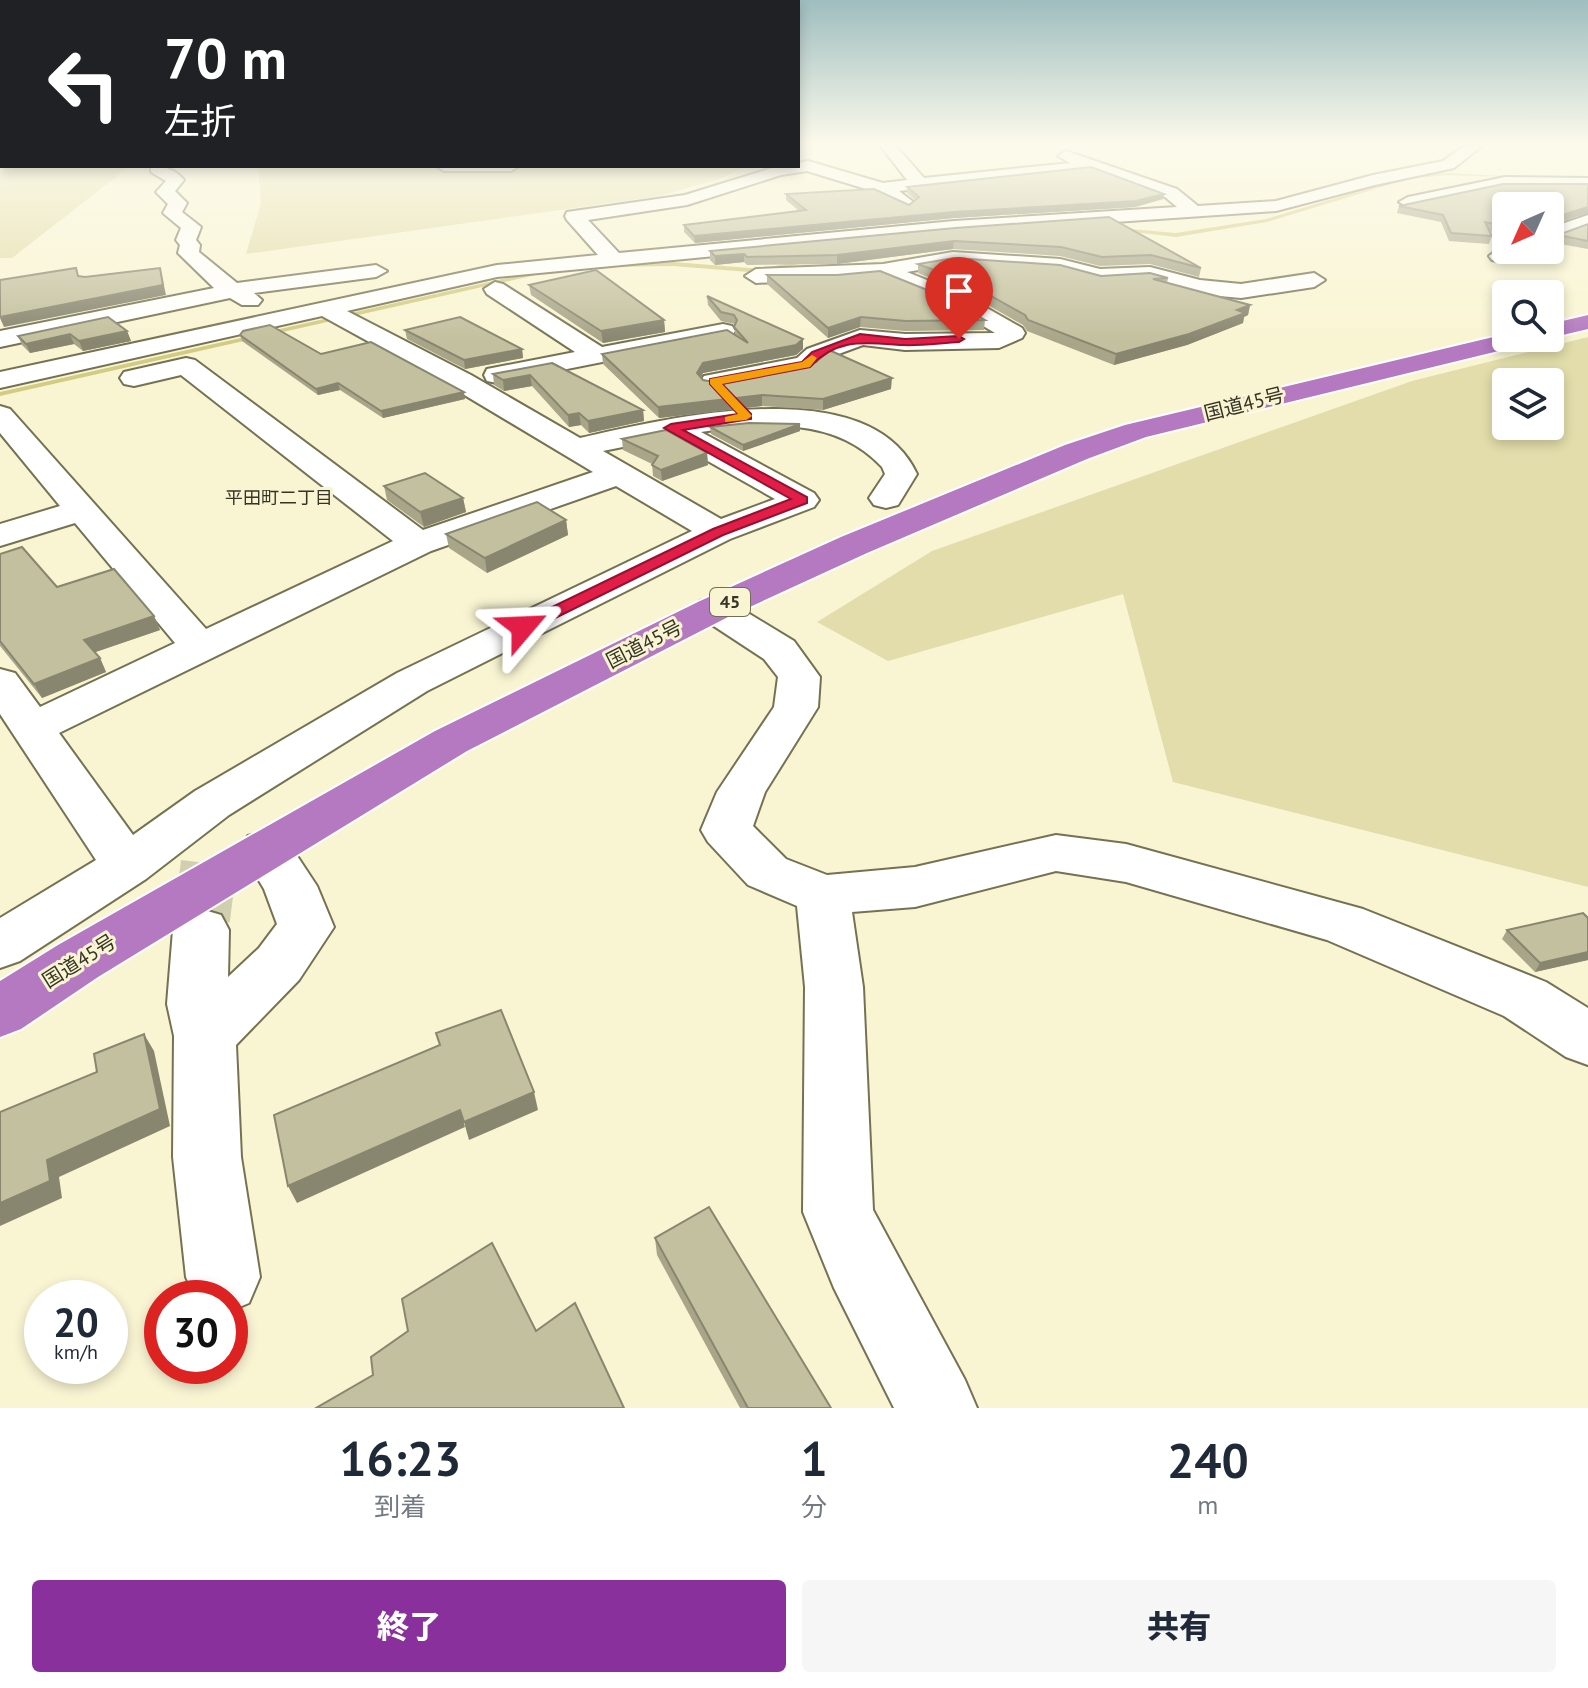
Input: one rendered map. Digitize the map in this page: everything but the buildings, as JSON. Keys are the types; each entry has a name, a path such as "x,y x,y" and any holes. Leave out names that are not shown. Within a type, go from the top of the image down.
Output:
{"highway":[{"path":"1564,328 1588,322"},
{"name":"国道45号","path":"0,1012 78,961 230,830 451,741 714,609 854,545 1076,452 1136,431 1492,345"}],"street":[{"path":"173,211 172,213 191,227 186,240 190,245 188,253 232,290 279,318"},
{"path":"611,211 574,216 612,258"},
{"path":"340,315 440,283 497,271 954,227 1214,211"},
{"path":"1564,213 1588,220"},
{"path":"1564,229 1588,220"},
{"path":"708,229 731,248 775,271"},
{"path":"741,276 775,271 883,270 953,258 1060,265 1099,276 1150,273 1198,287 1241,291 1314,280"},
{"path":"0,339 232,290 403,268 440,283"},
{"path":"3,376 279,318 340,315 605,271 669,269 698,273"},
{"path":"714,382 806,364 816,354 860,337 905,342 999,340 1013,333 956,300 883,270"},
{"path":"166,281 211,274"},
{"path":"495,289 599,356"},
{"path":"340,315 461,381 718,532"},
{"path":"461,381 723,331"},
{"path":"678,341 746,416"},
{"path":"109,384 186,366 418,543"},
{"path":"575,448 746,416 805,419 842,428 871,440 898,465 901,474 886,498"},
{"path":"10,422 200,647"},
{"path":"0,946 127,866 230,830 412,682 718,532 802,500 671,428"},
{"path":"32,728 418,543 618,474"},
{"path":"0,535 82,510"},
{"path":"714,609 779,650 799,677 796,707 741,792 726,830 767,872 823,895 915,887 1056,853 1126,863 1343,924 1525,999 1588,1039"},
{"path":"0,682 127,866"},
{"path":"205,1036 279,964 306,927 290,886 230,830"},
{"path":"823,895 834,987 837,1182 860,1262 937,1408"},
{"path":"201,930 197,1004 205,1036 207,1157 223,1277"}],"shaded area":[{"path":"0,211 73,211 12,258 0,258"},
{"path":"259,211 555,211 246,254"},
{"path":"1588,337 1588,887 1173,782 1123,594 888,661 817,622 932,551 1412,381 1528,352 1564,352 1564,343"}],"waterway":[{"path":"1119,230 1176,235 1267,220 1298,211"},
{"path":"601,265 673,264 762,271 801,262"},
{"path":"0,394 551,270"}],"tunnel":[{"path":"202,919 212,838"}],"slow traffic":[{"path":"729,419 746,416 714,382 806,364 812,358"}],"district":[{"name":"平田町二丁目","path":"279,498"}],"route":[{"path":"523,627 718,532 802,500 671,428 746,416 714,382 806,364 816,354 860,337 905,342 959,339"}]}
